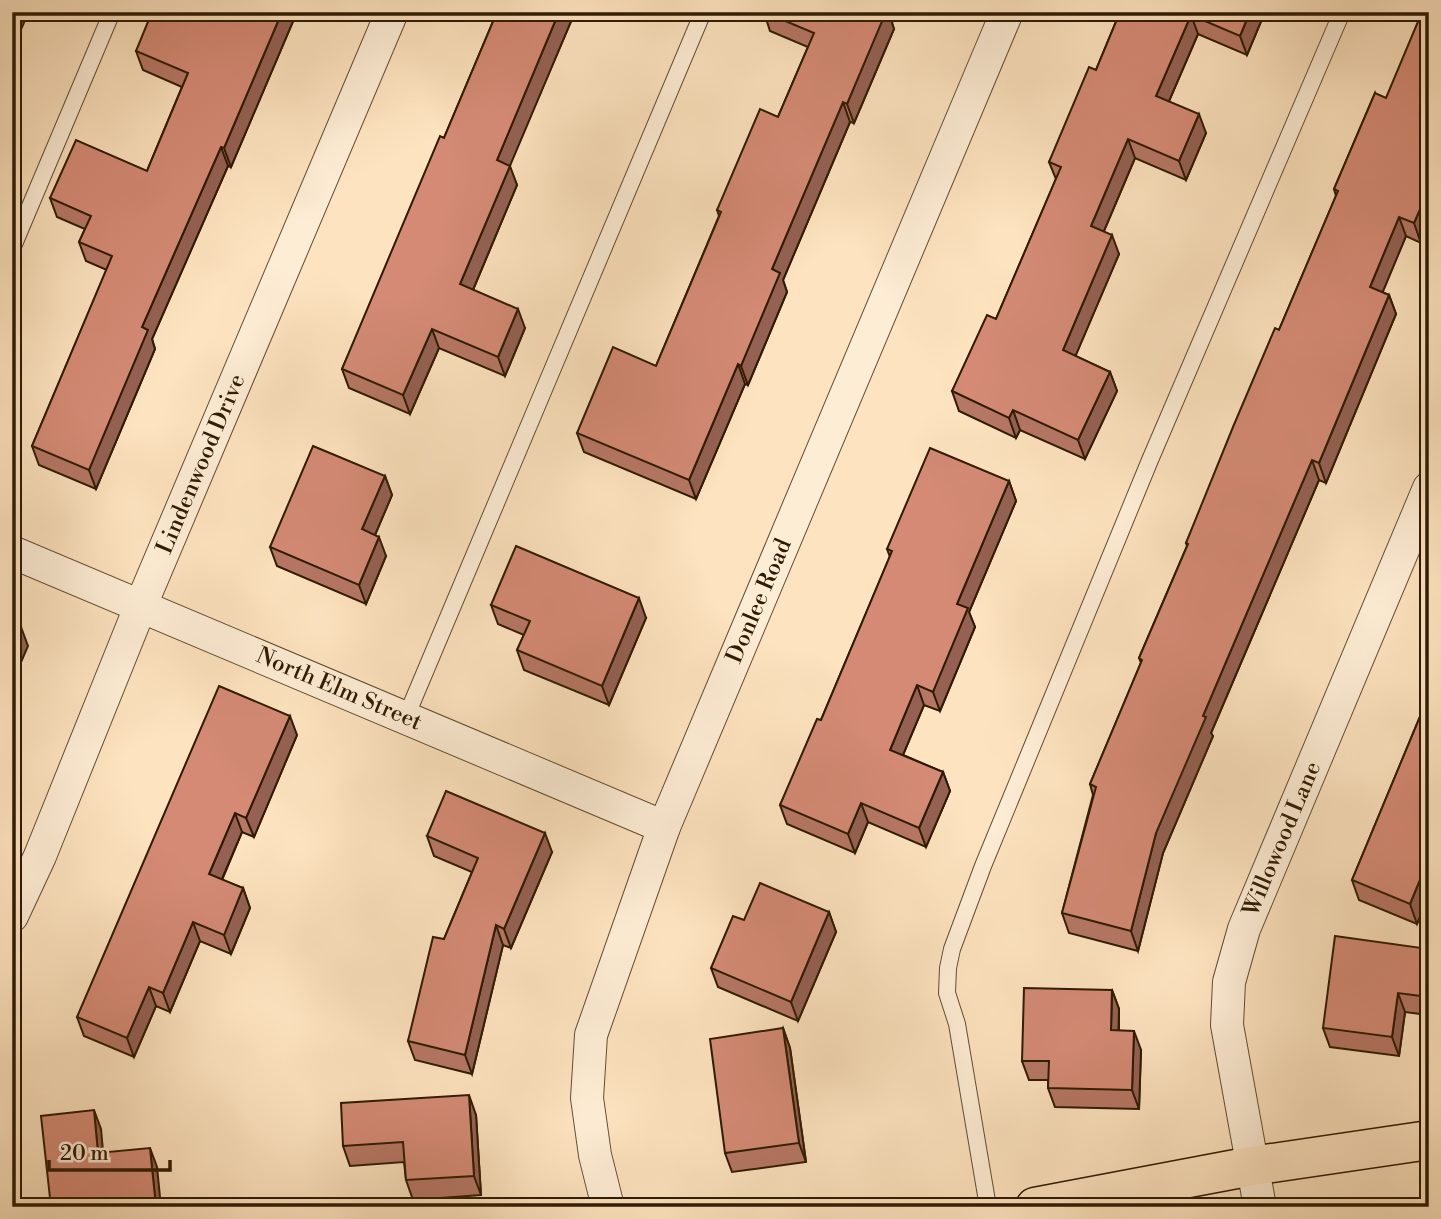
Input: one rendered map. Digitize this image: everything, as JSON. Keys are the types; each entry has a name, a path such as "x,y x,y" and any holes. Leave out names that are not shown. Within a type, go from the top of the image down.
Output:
{"main road":[{"path":"1035,1207 1252,1167 1429,1140"}],"street":[{"name":"Lindenwood Drive","path":"12,916 40,856 141,605 392,12"},
{"name":"Donlee Road","path":"608,1207 595,1155 587,1098 591,1035 664,827 1007,12"},
{"name":"Willowood Lane","path":"1259,1207 1227,1025 1228,982 1244,929 1429,488"},
{"name":"North Elm Street","path":"12,552 664,827"}],"lane":[{"path":"12,248 111,12"},
{"path":"406,717 703,12"},
{"path":"988,1207 957,1024 947,993 952,949 983,866 1150,460 1342,12"}],"building":[{"path":"152,12 175,12 191,19 193,12 282,12 224,148 221,147 142,327 148,330 89,470 32,446 112,256 79,242 91,216 50,198 76,140 147,171 188,73 136,51"},
{"path":"497,12 559,12 497,160 510,166 460,284 518,309 498,357 432,329 403,395 342,369 440,136 444,138"},
{"path":"764,12 886,12 847,104 843,102 772,269 780,273 689,480 577,433 613,347 656,366 721,212 717,210 760,109 778,117 814,33"},
{"path":"1120,12 1250,12 1240,36 1191,15 1156,96 1199,114 1179,161 1128,139 1091,226 1112,235 1063,350 1110,372 1078,440 1013,410 1009,418 952,391 987,315 996,319 1061,167 1049,162 1089,67 1096,70"},
{"path":"1422,12 1429,12 1429,189 1414,223 1399,217 1370,287 1389,295 1319,463 1312,460 1203,716 1206,717 1156,833 1131,931 1062,913 1096,787 1090,784 1142,660 1139,658 1275,328 1279,330 1338,191 1334,189 1375,93 1386,98"},
{"path":"313,446 385,476 362,529 379,537 359,585 270,547"},
{"path":"930,448 1009,481 957,604 968,608 933,692 917,685 890,750 943,772 919,828 861,803 848,834 780,805 817,719 821,720 892,551 887,549"},
{"path":"516,546 639,598 602,686 517,650 530,621 491,605"},
{"path":"12,623 21,627 12,647"},
{"path":"219,686 290,716 246,818 235,813 209,874 243,888 224,935 193,922 163,993 149,987 127,1038 77,1017"},
{"path":"1429,695 1429,858 1410,904 1352,880"},
{"path":"446,791 545,833 504,929 496,925 465,1055 408,1041 433,937 444,939 478,858 427,836"},
{"path":"760,883 829,912 791,1002 711,968 733,916 744,920"},
{"path":"1335,936 1429,949 1429,997 1398,993 1392,1037 1323,1028"},
{"path":"1024,988 1112,990 1111,1030 1134,1031 1132,1090 1048,1088 1049,1061 1022,1061"},
{"path":"783,1028 799,1143 725,1153 710,1039"},
{"path":"469,1095 474,1176 406,1180 403,1142 343,1146 341,1103"},
{"path":"94,1110 98,1153 150,1148 156,1207 51,1207 41,1116"}]}
